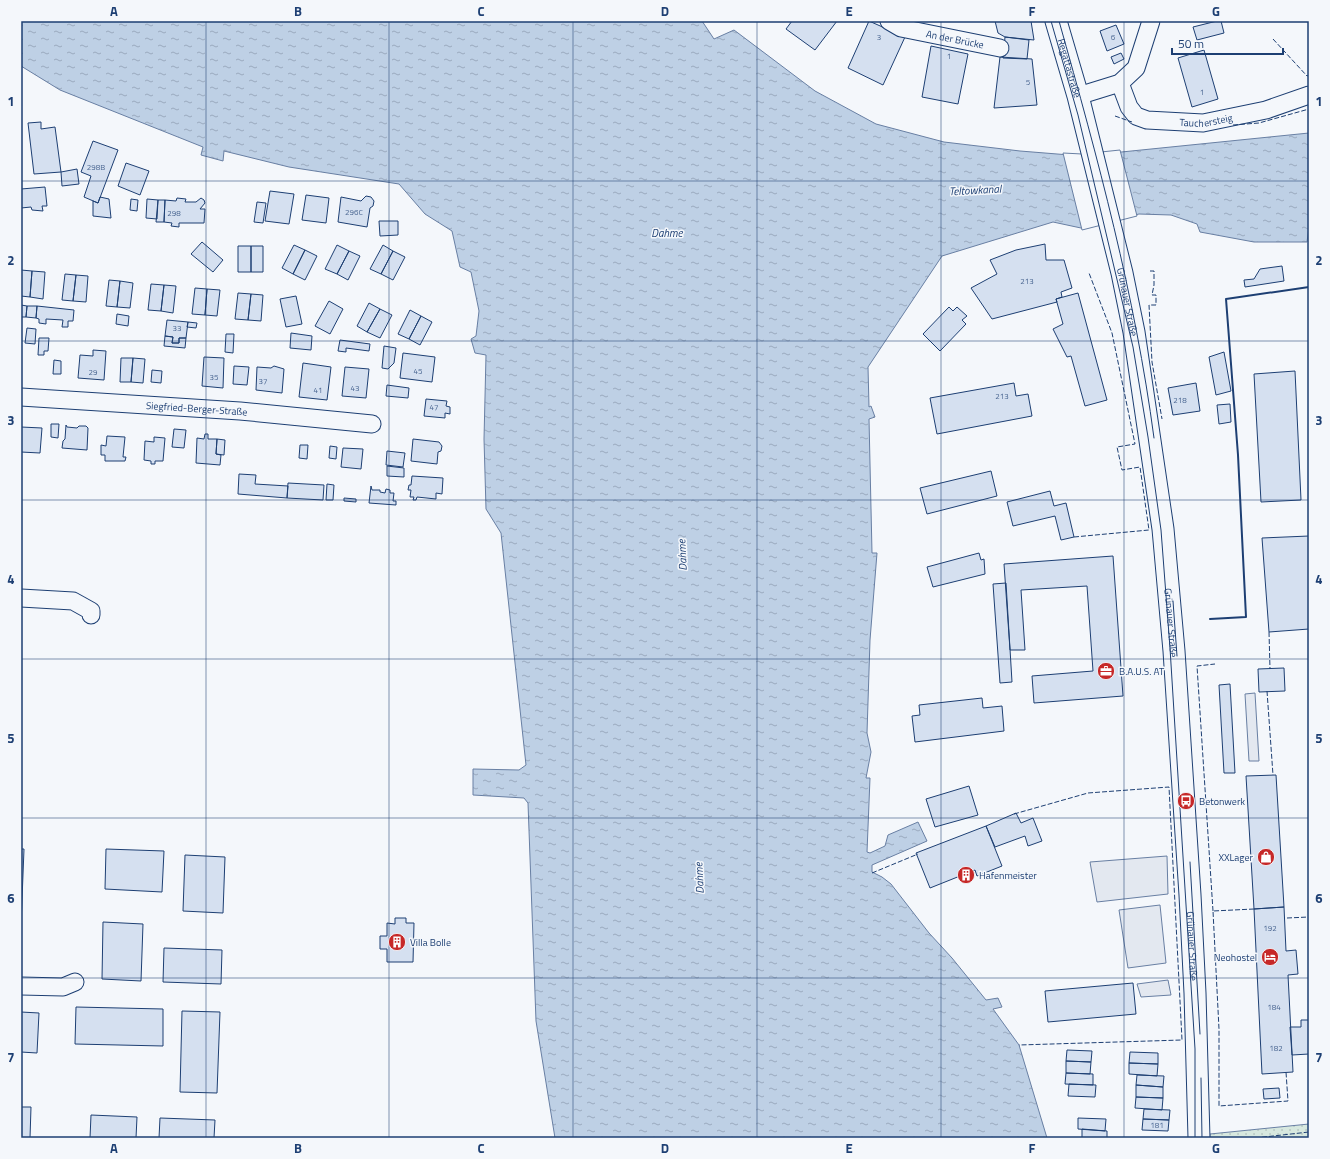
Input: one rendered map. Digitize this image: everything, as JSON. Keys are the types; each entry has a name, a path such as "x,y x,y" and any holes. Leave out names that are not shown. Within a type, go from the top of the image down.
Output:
{"main road":[{"name":"Regattastraße","path":"1056,21 1080,105"},
{"name":"Grünauer Straße","path":"1080,105 1122,273 1137,345 1163,529 1173,636 1195,993 1199,1138"}],"street":[{"name":"An der Brücke","path":"889,21 901,28 1000,48"},
{"path":"1080,105 1120,83 1136,68 1151,21"},
{"name":"Tauchersteig","path":"1120,83 1129,107 1136,116 1147,120 1203,123 1266,110 1309,94"},
{"name":"Siegfried-Berger-Straße","path":"21,397 240,411 372,424"},
{"path":"21,598 73,601 91,611 91,615"},
{"path":"21,986 63,987 75,982"}],"shaded area":[{"path":"1255,693 1259,761 1249,761 1245,694"},
{"path":"1167,856 1168,894 1097,902 1090,862"},
{"path":"1160,905 1166,963 1128,968 1119,910"},
{"path":"1168,980 1171,995 1141,997 1137,984"},
{"path":"1309,1124 1309,1138 1210,1138 1210,1134"}],"water":[{"name":"Dahme","path":"21,21 702,21 714,39 734,30 815,91 876,124 944,142 1020,151 1082,156 1309,133 1309,227 1307,242 1254,242 1200,232 1197,224 1171,215 1139,214 1081,228 1053,222 942,256 868,367 869,407 871,406 875,417 869,419 872,553 877,553 870,640 867,733 871,752 866,778 870,778 867,852 870,853 885,846 888,835 918,822 927,841 872,865 872,872 891,884 929,933 952,958 986,1000 998,998 1002,1007 993,1009 1019,1045 1047,1138 555,1138 536,1021 528,803 524,798 473,795 473,769 519,770 526,765 501,533 486,509 484,439 486,355 475,353 471,339 476,336 479,311 471,272 460,267 452,231 425,214 399,184 289,167 224,151 223,161 201,155 203,147 60,90 21,66"}],"pier":[{"path":"1120,150 1137,216 1082,230 1063,153 1082,154"}],"building":[{"path":"792,21 837,21 815,50 786,29"},
{"path":"869,21 905,37 883,85 848,68"},
{"path":"995,21 1031,21 1034,40 1005,37 998,33"},
{"path":"1221,21 1224,33 1197,40 1193,27"},
{"path":"1116,25 1124,44 1107,51 1100,31"},
{"path":"1005,37 1029,40 1027,59 1003,58"},
{"path":"931,46 968,54 958,104 922,97"},
{"path":"1204,50 1218,99 1192,107 1178,58"},
{"path":"1121,53 1124,59 1114,64 1111,57"},
{"path":"1000,57 1032,59 1037,105 994,108"},
{"path":"41,122 41,129 55,127 61,172 34,174 28,123"},
{"path":"93,141 118,150 98,203 84,197 91,176 81,172"},
{"path":"126,163 149,171 140,195 118,186"},
{"path":"77,169 79,184 62,186 61,172"},
{"path":"45,187 47,206 42,206 43,211 32,210 31,207 21,208 21,189"},
{"path":"270,191 294,194 289,224 265,221"},
{"path":"306,195 329,198 326,223 302,220"},
{"path":"366,196 371,197 374,201 373,206 370,208 367,227 338,222 341,197 361,201"},
{"path":"100,197 109,199 111,218 93,216 93,201 98,203"},
{"path":"177,198 186,199 185,202 196,202 201,198 204,200 205,203 200,209 205,209 204,223 179,223 179,227 171,226 172,223 164,222 165,200 176,201"},
{"path":"131,199 138,200 137,211 130,210"},
{"path":"147,199 158,200 157,219 146,218"},
{"path":"158,200 165,200 164,222 156,222"},
{"path":"257,202 266,203 263,223 254,222"},
{"path":"379,221 398,221 398,235 380,236"},
{"path":"202,242 223,260 213,272 191,254"},
{"path":"1045,244 1046,260 1064,260 1072,288 1061,292 1062,297 1056,299 1057,302 992,319 971,288 997,274 990,260 1016,250"},
{"path":"294,245 305,250 293,274 282,268"},
{"path":"337,245 349,251 337,274 325,269"},
{"path":"383,245 393,251 381,274 370,269"},
{"path":"238,246 251,246 251,272 238,272"},
{"path":"251,246 263,246 263,272 251,272"},
{"path":"305,250 317,256 305,280 293,274"},
{"path":"349,251 360,256 348,280 337,274"},
{"path":"393,251 405,257 393,280 381,274"},
{"path":"1282,266 1284,281 1245,287 1244,280 1254,279 1260,269"},
{"path":"21,270 32,271 30,297 21,296"},
{"path":"32,271 45,272 43,299 30,297"},
{"path":"65,274 76,275 73,301 62,300"},
{"path":"76,275 88,276 86,302 73,301"},
{"path":"109,280 120,281 117,307 106,306"},
{"path":"120,281 133,283 130,308 117,307"},
{"path":"151,284 164,285 161,311 148,310"},
{"path":"164,285 176,286 173,313 161,311"},
{"path":"195,288 207,289 205,315 192,314"},
{"path":"207,289 220,290 217,316 205,315"},
{"path":"238,293 251,294 248,320 235,319"},
{"path":"1078,293 1107,400 1085,406 1071,356 1067,357 1053,329 1063,324 1056,299"},
{"path":"251,294 263,295 261,321 248,320"},
{"path":"296,296 302,324 286,327 280,299"},
{"path":"329,301 343,309 330,334 315,326"},
{"path":"369,303 380,309 367,332 357,326"},
{"path":"21,305 27,306 26,317 21,317"},
{"path":"27,306 37,306 36,318 26,317"},
{"path":"37,306 74,310 73,321 68,321 68,327 62,327 63,320 46,319 46,324 39,323 39,319 36,318"},
{"path":"949,307 953,311 957,307 967,316 962,320 966,324 940,351 923,334"},
{"path":"380,309 392,315 380,338 367,332"},
{"path":"410,310 421,316 409,339 398,334"},
{"path":"117,314 129,316 128,326 116,324"},
{"path":"421,316 432,322 420,345 409,339"},
{"path":"167,320 188,322 186,338 179,338 179,343 172,343 173,337 165,336"},
{"path":"188,322 197,323 196,328 187,327"},
{"path":"27,328 36,329 35,344 25,343"},
{"path":"291,333 312,336 311,350 290,348"},
{"path":"226,334 234,334 233,353 225,352"},
{"path":"165,336 173,337 172,343 179,343 179,338 186,338 185,348 164,346"},
{"path":"39,338 49,338 48,351 44,351 44,355 38,355"},
{"path":"340,340 370,344 369,351 346,348 346,352 338,351"},
{"path":"384,346 396,348 394,363 388,369 382,368"},
{"path":"93,350 106,351 104,380 78,378 80,355 93,356"},
{"path":"1224,352 1231,391 1216,395 1209,357"},
{"path":"403,353 435,357 432,382 400,378"},
{"path":"204,357 224,358 223,388 202,386"},
{"path":"121,358 133,358 131,382 120,382"},
{"path":"133,358 145,359 143,383 131,382"},
{"path":"54,360 61,361 61,374 53,374"},
{"path":"303,363 331,367 327,400 299,397"},
{"path":"234,366 249,367 247,385 233,384"},
{"path":"274,366 284,369 282,393 256,390 257,367 271,368"},
{"path":"345,367 369,369 366,398 342,396"},
{"path":"152,370 162,371 161,383 151,382"},
{"path":"1295,371 1301,500 1261,502 1254,374"},
{"path":"1014,383 1016,396 1028,394 1032,416 937,434 930,398"},
{"path":"1196,383 1200,411 1173,415 1168,388"},
{"path":"387,385 409,388 408,398 386,396"},
{"path":"426,399 447,401 446,406 450,407 450,414 445,413 445,418 424,416"},
{"path":"1230,404 1231,422 1219,424 1217,405"},
{"path":"51,424 59,424 58,438 51,437"},
{"path":"66,425 67,427 77,428 79,426 86,426 88,428 87,450 62,448 63,441 65,439"},
{"path":"21,427 42,428 40,453 21,452"},
{"path":"174,429 186,430 184,448 172,447"},
{"path":"205,434 208,434 208,439 217,439 216,454 221,455 220,465 196,463 197,438 204,439"},
{"path":"107,436 125,437 123,457 126,457 125,461 105,461 105,455 101,455 101,445 106,446"},
{"path":"154,437 165,438 163,461 155,461 155,464 151,464 151,461 144,460 145,441 154,442"},
{"path":"217,439 225,440 224,455 216,454"},
{"path":"413,439 439,442 442,446 441,451 438,452 437,464 411,461"},
{"path":"300,445 308,445 307,459 299,458"},
{"path":"330,446 337,447 336,459 329,458"},
{"path":"343,448 363,449 361,469 341,467"},
{"path":"387,451 405,453 403,467 386,465"},
{"path":"387,466 404,468 404,477 387,476"},
{"path":"991,471 997,496 927,514 920,488"},
{"path":"239,474 256,475 255,484 288,486 287,498 238,494"},
{"path":"412,476 443,478 442,494 436,493 436,499 417,497 416,500 413,500 414,497 410,497 411,490 408,490 409,485 411,485"},
{"path":"288,483 324,485 323,500 287,498"},
{"path":"327,484 334,485 333,500 326,500"},
{"path":"371,486 372,490 380,490 380,492 385,493 386,489 390,490 390,493 394,493 393,501 396,501 396,505 369,503"},
{"path":"1050,491 1054,506 1066,503 1074,537 1061,540 1055,516 1013,526 1007,502"},
{"path":"344,498 356,499 356,502 344,501"},
{"path":"1309,536 1309,629 1269,632 1262,538"},
{"path":"979,553 981,560 984,559 985,574 933,587 927,567"},
{"path":"1113,556 1123,696 1034,703 1032,676 1093,671 1087,586 1021,590 1025,650 1010,650 1004,564"},
{"path":"1006,583 1012,682 1000,683 993,584"},
{"path":"1284,668 1285,691 1259,692 1258,669"},
{"path":"1230,684 1235,773 1224,773 1219,685"},
{"path":"982,698 983,708 1002,706 1004,731 915,742 912,716 920,715 919,705"},
{"name":"XXLager","path":"1276,775 1284,907 1254,909 1246,776"},
{"path":"969,786 978,815 935,827 926,799"},
{"path":"1016,813 1021,823 1033,818 1042,841 1028,846 1025,836 995,847 986,826"},
{"path":"986,826 1002,866 977,876 975,870 930,888 916,853"},
{"path":"21,849 24,849 21,925"},
{"path":"106,849 164,851 162,892 105,889"},
{"path":"185,855 225,857 223,913 183,911"},
{"path":"1284,907 1286,951 1296,950 1298,974 1288,975 1293,1072 1262,1074 1254,909"},
{"name":"Villa Bolle","path":"395,918 406,918 406,923 414,923 413,962 387,962 387,949 380,949 380,936 387,936 387,923 395,924"},
{"path":"103,922 143,924 141,981 102,979"},
{"path":"164,948 222,950 221,984 163,982"},
{"path":"1133,983 1136,1014 1048,1022 1045,991"},
{"path":"76,1007 163,1009 163,1046 75,1044"},
{"path":"182,1011 220,1012 217,1093 180,1092"},
{"path":"21,1012 39,1013 37,1053 21,1052"},
{"path":"1301,1020 1309,1020 1309,1054 1292,1055 1290,1027 1301,1027"},
{"path":"1067,1050 1092,1051 1091,1062 1066,1061"},
{"path":"1130,1052 1158,1053 1158,1064 1129,1063"},
{"path":"1066,1061 1091,1062 1090,1074 1066,1073"},
{"path":"1129,1063 1158,1064 1157,1076 1129,1074"},
{"path":"1066,1073 1093,1074 1093,1085 1065,1084"},
{"path":"1137,1075 1164,1076 1163,1087 1136,1085"},
{"path":"1069,1084 1096,1085 1095,1097 1068,1096"},
{"path":"1136,1085 1163,1087 1163,1098 1136,1097"},
{"path":"1279,1088 1280,1098 1264,1099 1263,1089"},
{"path":"1136,1097 1163,1098 1162,1110 1135,1108"},
{"path":"21,1107 31,1107 30,1138 21,1138"},
{"path":"1144,1109 1170,1110 1169,1120 1143,1119"},
{"path":"91,1115 137,1117 136,1138 90,1138"},
{"path":"160,1118 215,1120 214,1138 159,1138"},
{"path":"1078,1118 1106,1119 1105,1131 1078,1129"},
{"path":"1143,1119 1169,1120 1168,1131 1142,1130"},
{"path":"1082,1129 1107,1131 1107,1138 1082,1138"}],"tram line":[{"path":"1051,21 1078,115 1133,347 1148,437 1161,530 1170,648 1195,1049 1195,1138"},
{"path":"1059,21 1088,124 1126,280 1137,332 1154,438"},
{"path":"1173,601 1177,656"},
{"path":"1190,862 1200,1034"},
{"path":"1201,1078 1202,1138"}],"fence":[{"path":"1273,39 1307,76 1309,75"},
{"path":"1233,125 1259,123 1309,109"},
{"path":"1115,116 1132,122"},
{"path":"1150,271 1154,271 1152,295 1156,295 1156,305 1149,305 1152,362 1162,419"},
{"path":"1074,537 1149,530 1140,467 1122,470 1117,447 1135,444 1112,333 1089,273"},
{"path":"1269,632 1270,669"},
{"path":"1213,911 1197,666 1215,664"},
{"path":"1267,691 1273,775"},
{"path":"1014,814 1088,793 1169,787 1182,1040 1019,1045"},
{"path":"872,873 918,854"},
{"path":"1254,909 1213,911 1219,1029 1219,1106 1288,1101 1286,1072"},
{"path":"1287,918 1309,917"},
{"path":"1255,1138 1309,1132"}],"wall":[{"path":"1210,619 1246,617 1238,455 1226,299 1309,287"}],"place":[{"name":"B.A.U.S. AT","path":"1106,671"},
{"name":"Betonwerk","path":"1186,801"},
{"name":"XXLager","path":"1266,857"},
{"name":"Hafenmeister","path":"966,875"},
{"name":"Villa Bolle","path":"397,942"},
{"name":"Neohostel","path":"1270,957"}],"water label":[{"name":"Teltowkanal","path":"975,190"}]}
